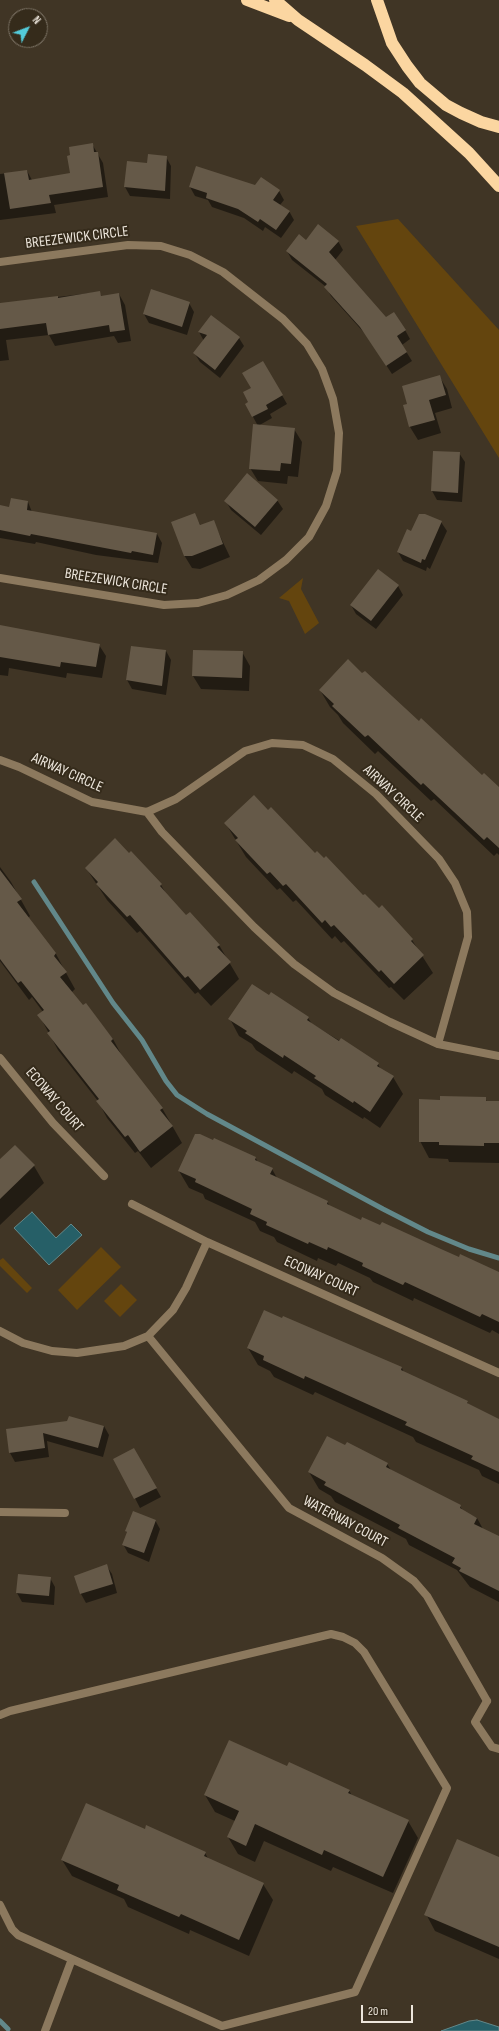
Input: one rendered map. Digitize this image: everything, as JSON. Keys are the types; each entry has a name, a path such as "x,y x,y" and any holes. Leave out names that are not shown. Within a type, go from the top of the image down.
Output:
{"highway":[{"path":"247,0 298,20"},
{"path":"275,0 298,20 365,65 403,94 469,153 499,186"},
{"path":"377,0 392,43 420,83 446,105 481,122 499,127"}],"street":[{"name":"BREEZEWICK CIRCLE","path":"0,262 128,245 161,246 190,255 222,272 283,319 307,344 322,370 333,399 339,433 337,470 326,506 309,537 286,560 258,580 228,594 198,603 164,605 0,578"},
{"name":"AIRWAY CIRCLE","path":"0,760 19,767 92,802 147,812 176,800 246,750 272,743 303,745 334,759 376,794 439,859 455,883 467,912 468,937 438,1044"},
{"path":"147,812 162,832 254,927 294,964 334,993 390,1022 438,1044 499,1056"},
{"name":"ECOWAY COURT","path":"0,1058 48,1117 104,1176"},
{"name":"ECOWAY COURT","path":"132,1204 207,1242 499,1374"},
{"path":"0,1331 23,1343 52,1351 77,1353 124,1346 148,1336 173,1310 186,1288 207,1242"},
{"name":"WATERWAY COURT","path":"148,1336 289,1508 382,1558 414,1581 427,1596 487,1702 475,1722 492,1746 499,1749"},
{"path":"0,1512 65,1513"},
{"path":"0,1716 10,1711 310,1637 331,1634 343,1637 355,1643 364,1652 447,1788 355,1992 222,2026 18,1936 0,1906"},
{"path":"45,2031 72,1959"}],"shaded area":[{"path":"398,219 499,330 499,458 356,226"},
{"path":"303,578 301,589 319,623 305,634 289,601 279,598"},
{"path":"101,1247 121,1267 77,1310 58,1290"},
{"path":"3,1258 32,1288 27,1293 0,1266 0,1260"},
{"path":"121,1284 137,1300 120,1317 104,1301"}],"water":[{"path":"32,1212 56,1238 71,1224 82,1235 49,1265 14,1228"},
{"path":"477,2020 499,2027 499,2031 441,2031 469,2021"}],"building":[{"path":"93,143 94,152 98,152 103,187 49,195 51,203 10,209 4,173 27,170 29,180 70,173 67,156 70,155 69,147"},
{"path":"148,154 167,156 165,191 124,187 127,161 147,163"},
{"path":"196,166 255,185 261,177 280,190 273,200 290,211 276,230 260,219 258,222 238,209 206,198 207,193 189,187"},
{"path":"318,224 339,241 329,252 386,317 394,312 406,330 397,336 407,352 386,366 360,327 324,287 327,284 286,251 299,234 306,240"},
{"path":"151,289 190,302 182,327 143,314"},
{"path":"100,291 101,296 119,293 125,330 110,332 109,325 48,335 46,323 0,329 0,303 58,296 58,298"},
{"path":"211,315 240,337 215,370 193,353 207,335 198,332"},
{"path":"263,361 283,395 266,405 268,409 252,417 245,404 248,402 243,392 251,388 242,373"},
{"path":"440,375 446,395 429,400 435,420 409,427 403,405 407,404 402,386"},
{"path":"253,424 295,428 291,464 281,463 280,471 249,469"},
{"path":"433,451 460,452 458,493 431,491"},
{"path":"247,473 278,500 255,527 224,501"},
{"path":"11,498 28,501 27,510 157,533 153,555 132,551 131,553 31,534 30,536 0,530 0,505 9,507"},
{"path":"195,513 200,525 214,520 223,544 192,556 184,556 171,522"},
{"path":"419,514 425,514 442,521 425,560 422,559 421,563 397,552 407,529 411,531"},
{"path":"378,569 399,585 371,621 350,605"},
{"path":"0,625 100,644 96,667 61,662 60,667 0,657"},
{"path":"131,646 166,650 162,686 126,680"},
{"path":"193,650 243,651 242,678 192,676"},
{"path":"348,659 362,673 365,671 419,721 421,718 482,775 484,773 499,787 499,848 487,837 484,840 423,783 421,785 368,735 365,737 332,706 334,704 319,690"},
{"path":"254,795 268,810 271,807 315,853 317,851 324,858 326,856 363,895 365,894 379,908 382,905 413,939 411,941 424,955 394,984 381,970 379,972 334,925 331,927 325,920 322,923 286,884 283,886 270,872 267,874 235,840 238,838 224,823"},
{"path":"115,838 129,853 131,851 162,884 160,886 186,915 190,912 220,945 217,947 231,962 200,990 188,976 185,978 130,915 127,917 96,884 98,882 85,868"},
{"path":"0,870 22,899 17,902 56,953 54,956 67,972 60,977 83,1005 86,1003 113,1039 111,1041 163,1108 160,1110 173,1126 140,1152 128,1135 125,1137 96,1101 99,1099 47,1033 50,1031 37,1015 44,1010 21,981 18,983 0,959"},
{"path":"252,984 269,995 271,992 309,1017 307,1020 339,1041 341,1038 379,1063 377,1066 394,1076 370,1112 314,1078 316,1076 284,1055 283,1058 245,1033 247,1031 228,1019"},
{"path":"440,1096 486,1097 486,1101 499,1101 499,1143 484,1143 484,1146 439,1145 439,1142 419,1142 419,1099 440,1100"},
{"path":"195,1134 200,1134 213,1140 214,1138 256,1157 255,1160 273,1168 270,1174 328,1201 327,1204 361,1220 362,1217 380,1225 382,1222 459,1257 460,1254 499,1272 499,1322 482,1314 480,1317 405,1282 403,1285 362,1266 363,1263 328,1247 327,1250 309,1242 308,1244 266,1225 267,1222 250,1214 252,1209 195,1182 196,1179 178,1171"},
{"path":"15,1145 35,1165 0,1199 0,1159"},
{"path":"264,1310 282,1318 283,1316 402,1367 401,1370 468,1401 467,1403 499,1419 499,1472 471,1459 473,1456 405,1425 407,1422 305,1376 304,1379 263,1360 264,1356 247,1348"},
{"path":"69,1416 104,1426 98,1448 43,1433 45,1448 9,1453 6,1429 67,1421"},
{"path":"327,1436 345,1445 347,1442 388,1463 386,1467 461,1505 460,1508 477,1518 474,1524 499,1536 499,1591 459,1571 461,1568 452,1563 455,1558 398,1528 400,1525 324,1485 326,1482 308,1472"},
{"path":"134,1448 157,1488 134,1499 113,1459"},
{"path":"133,1511 156,1520 144,1553 122,1545 127,1532 125,1531"},
{"path":"107,1564 113,1584 80,1594 74,1576"},
{"path":"18,1574 51,1577 49,1596 16,1593"},
{"path":"229,1740 287,1766 289,1762 350,1790 348,1793 409,1820 383,1877 324,1850 322,1855 255,1824 246,1846 227,1837 239,1811 204,1795"},
{"path":"86,1803 145,1829 146,1825 206,1852 204,1856 264,1883 239,1940 181,1914 179,1917 117,1890 119,1885 61,1860"},
{"path":"457,1839 499,1857 499,1947 424,1915"}],"waterway":[{"path":"34,882 113,1003 142,1040 166,1081 177,1095 207,1114 428,1232 469,1249 499,1258"},
{"path":"0,2021 8,2029"}]}
